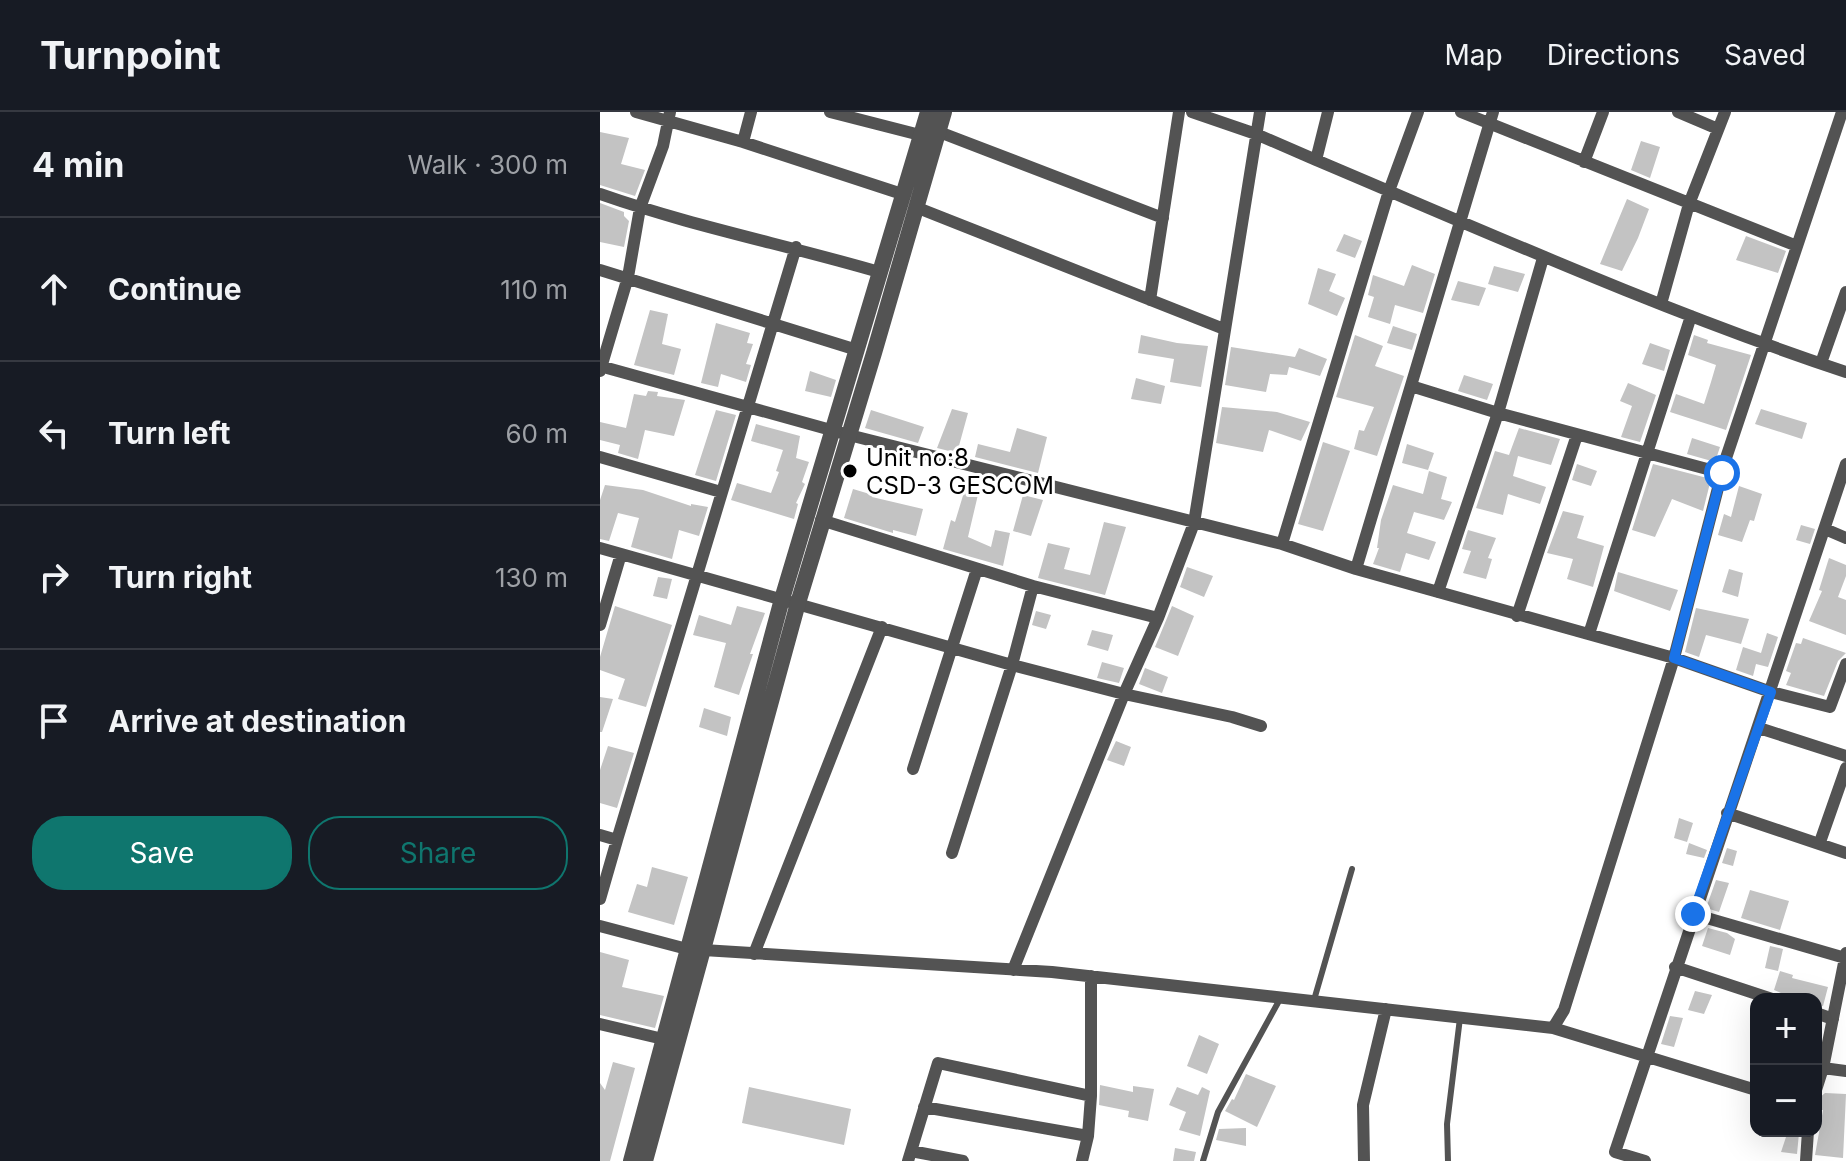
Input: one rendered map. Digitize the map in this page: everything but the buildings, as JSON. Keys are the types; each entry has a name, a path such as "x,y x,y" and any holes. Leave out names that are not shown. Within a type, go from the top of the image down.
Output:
{"street":[{"path":"636,112 669,117 902,194"},
{"path":"743,142 751,112"},
{"path":"830,112 928,126 1163,218"},
{"path":"645,1161 695,949 790,601 832,430 902,194 928,126 944,112"},
{"path":"1150,300 1179,112"},
{"path":"1192,112 1256,134 1543,258 1763,344 1846,372"},
{"path":"1013,970 1194,523 1260,112"},
{"path":"1316,160 1328,112"},
{"path":"1282,544 1389,191 1418,112"},
{"path":"1461,112 1491,118 1584,162 1797,246"},
{"path":"1584,162 1603,112"},
{"path":"1678,112 1718,129"},
{"path":"1661,304 1689,204 1725,112"},
{"path":"1553,1028 1564,1010 1674,658 1722,473 1842,112"},
{"path":"669,117 663,146 640,208 628,277 600,368 849,435 1282,544 1517,616 1674,658 1771,692 1830,707 1846,707"},
{"path":"1356,569 1491,118"},
{"path":"790,601 849,435 918,208 928,126"},
{"path":"600,194 640,208 796,247 879,272"},
{"path":"918,208 1224,329"},
{"path":"600,899 796,247"},
{"path":"1438,592 1498,413 1543,258"},
{"path":"600,270 857,350"},
{"path":"1821,363 1846,292"},
{"path":"1589,634 1691,316"},
{"path":"1411,386 1498,413 1722,473"},
{"path":"1517,616 1577,435"},
{"path":"600,457 721,492"},
{"path":"1645,1161 1615,1152 1846,464"},
{"path":"821,520 1033,586 1158,618"},
{"path":"1825,529 1846,538"},
{"path":"600,548 1012,665 1261,726"},
{"path":"600,625 621,554"},
{"path":"913,769 977,569"},
{"path":"952,853 1012,665 1033,586"},
{"path":"754,954 882,627"},
{"path":"1830,707 1846,664"},
{"path":"1759,728 1846,756"},
{"path":"1820,842 1846,768"},
{"path":"1727,813 1846,853"},
{"path":"600,835 617,840"},
{"path":"1693,914 1846,955 1822,1071"},
{"path":"600,926 695,949 1091,976 1553,1028 1750,1088"},
{"path":"631,1161 663,1039 695,949"},
{"path":"1675,967 1754,993"},
{"path":"1082,1161 1088,1136 1091,1096 1091,976"},
{"path":"1364,1161 1363,1105 1386,1009"},
{"path":"1822,1015 1833,1019"},
{"path":"600,1024 663,1039"},
{"path":"963,1161 910,1156 938,1063 1091,1096"},
{"path":"1823,1068 1846,1071"},
{"path":"924,1107 1088,1136"},
{"path":"1806,1161 1808,1137"}],"lane":[{"path":"1313,1001 1352,869"},
{"path":"1203,1161 1218,1112 1280,999"},
{"path":"1448,1161 1447,1124 1460,1018"}],"place":[{"name":"Unit no:8 CSD-3 GESCOM","path":"850,471"}],"route":[{"path":"1693,914 1771,692 1674,658 1722,473"}]}
